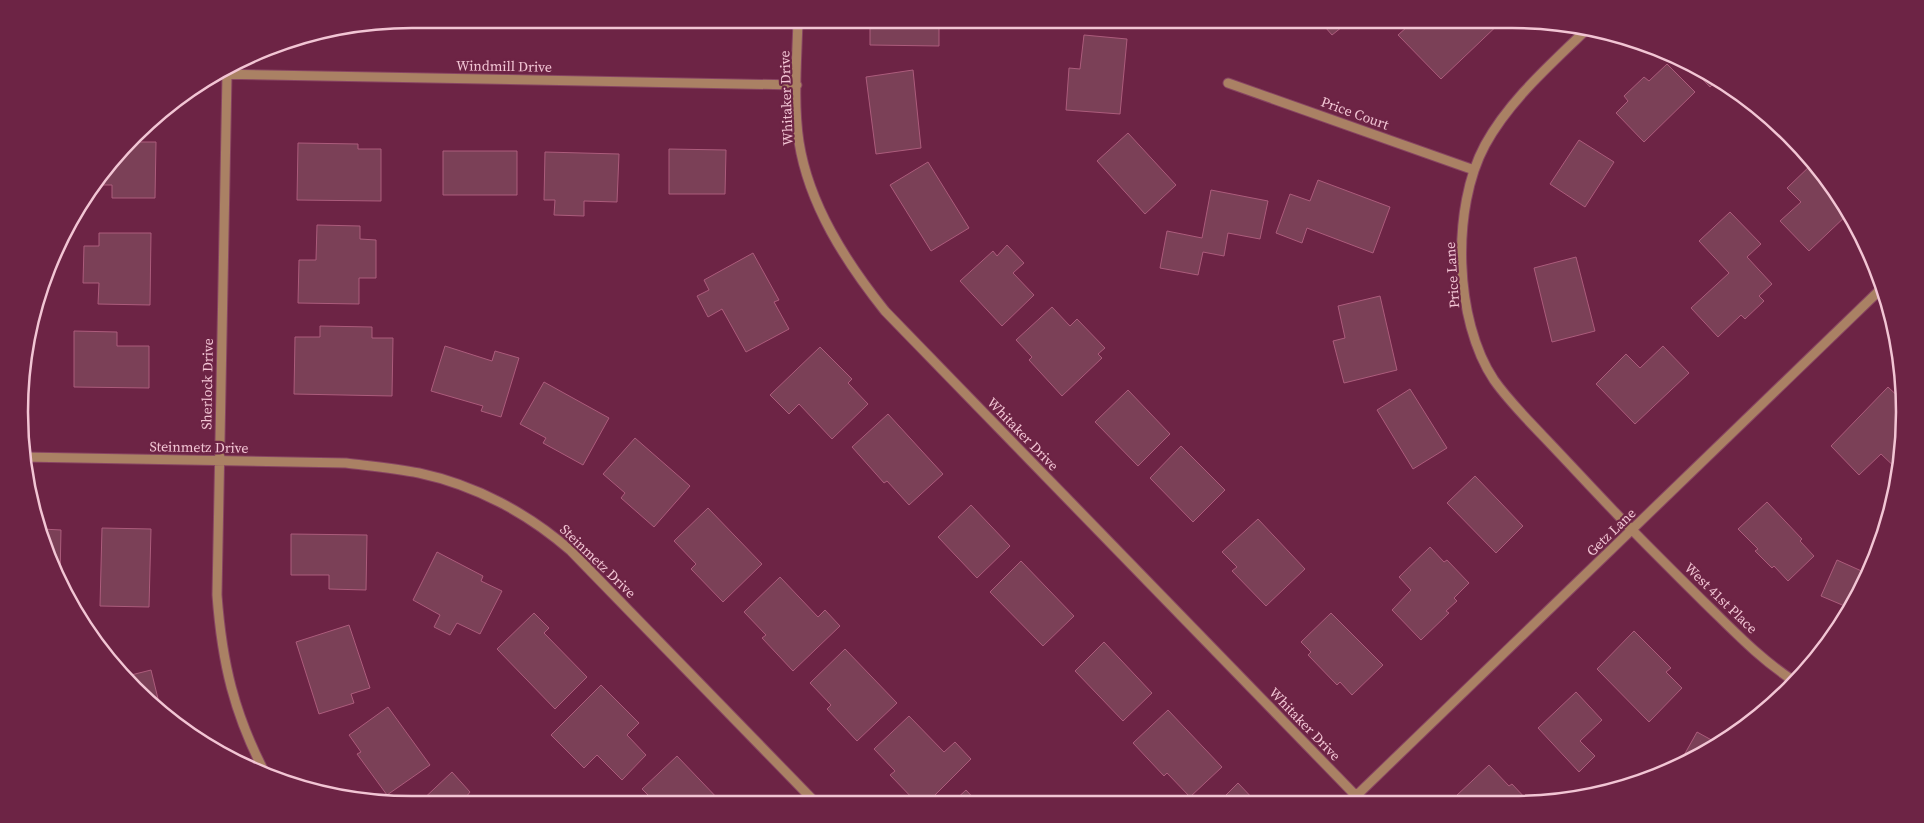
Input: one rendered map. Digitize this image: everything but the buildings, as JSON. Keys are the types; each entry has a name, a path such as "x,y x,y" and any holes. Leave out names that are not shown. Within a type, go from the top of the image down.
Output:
{"street":[{"name":"Whitaker Drive","path":"798,28 799,140 806,170 819,206 830,228 865,287 885,311 1356,796"},
{"name":"Price Lane","path":"1582,34 1508,111 1485,144 1474,170 1464,216 1461,258 1463,288 1476,345 1495,380 1520,411 1632,530"},
{"name":"Windmill Drive","path":"227,75 797,85"},
{"name":"Sherlock Drive","path":"227,75 217,595 223,653 232,696 241,722 261,764"},
{"name":"Price Court","path":"1228,83 1474,170"},
{"name":"Getz Lane","path":"1362,796 1632,530 1877,293"},
{"name":"Steinmetz Drive","path":"30,457 375,465 446,480 473,490 512,509 549,533 582,561 809,796"},
{"name":"West 41st Place","path":"1632,530 1743,640 1772,667 1789,678"}]}
